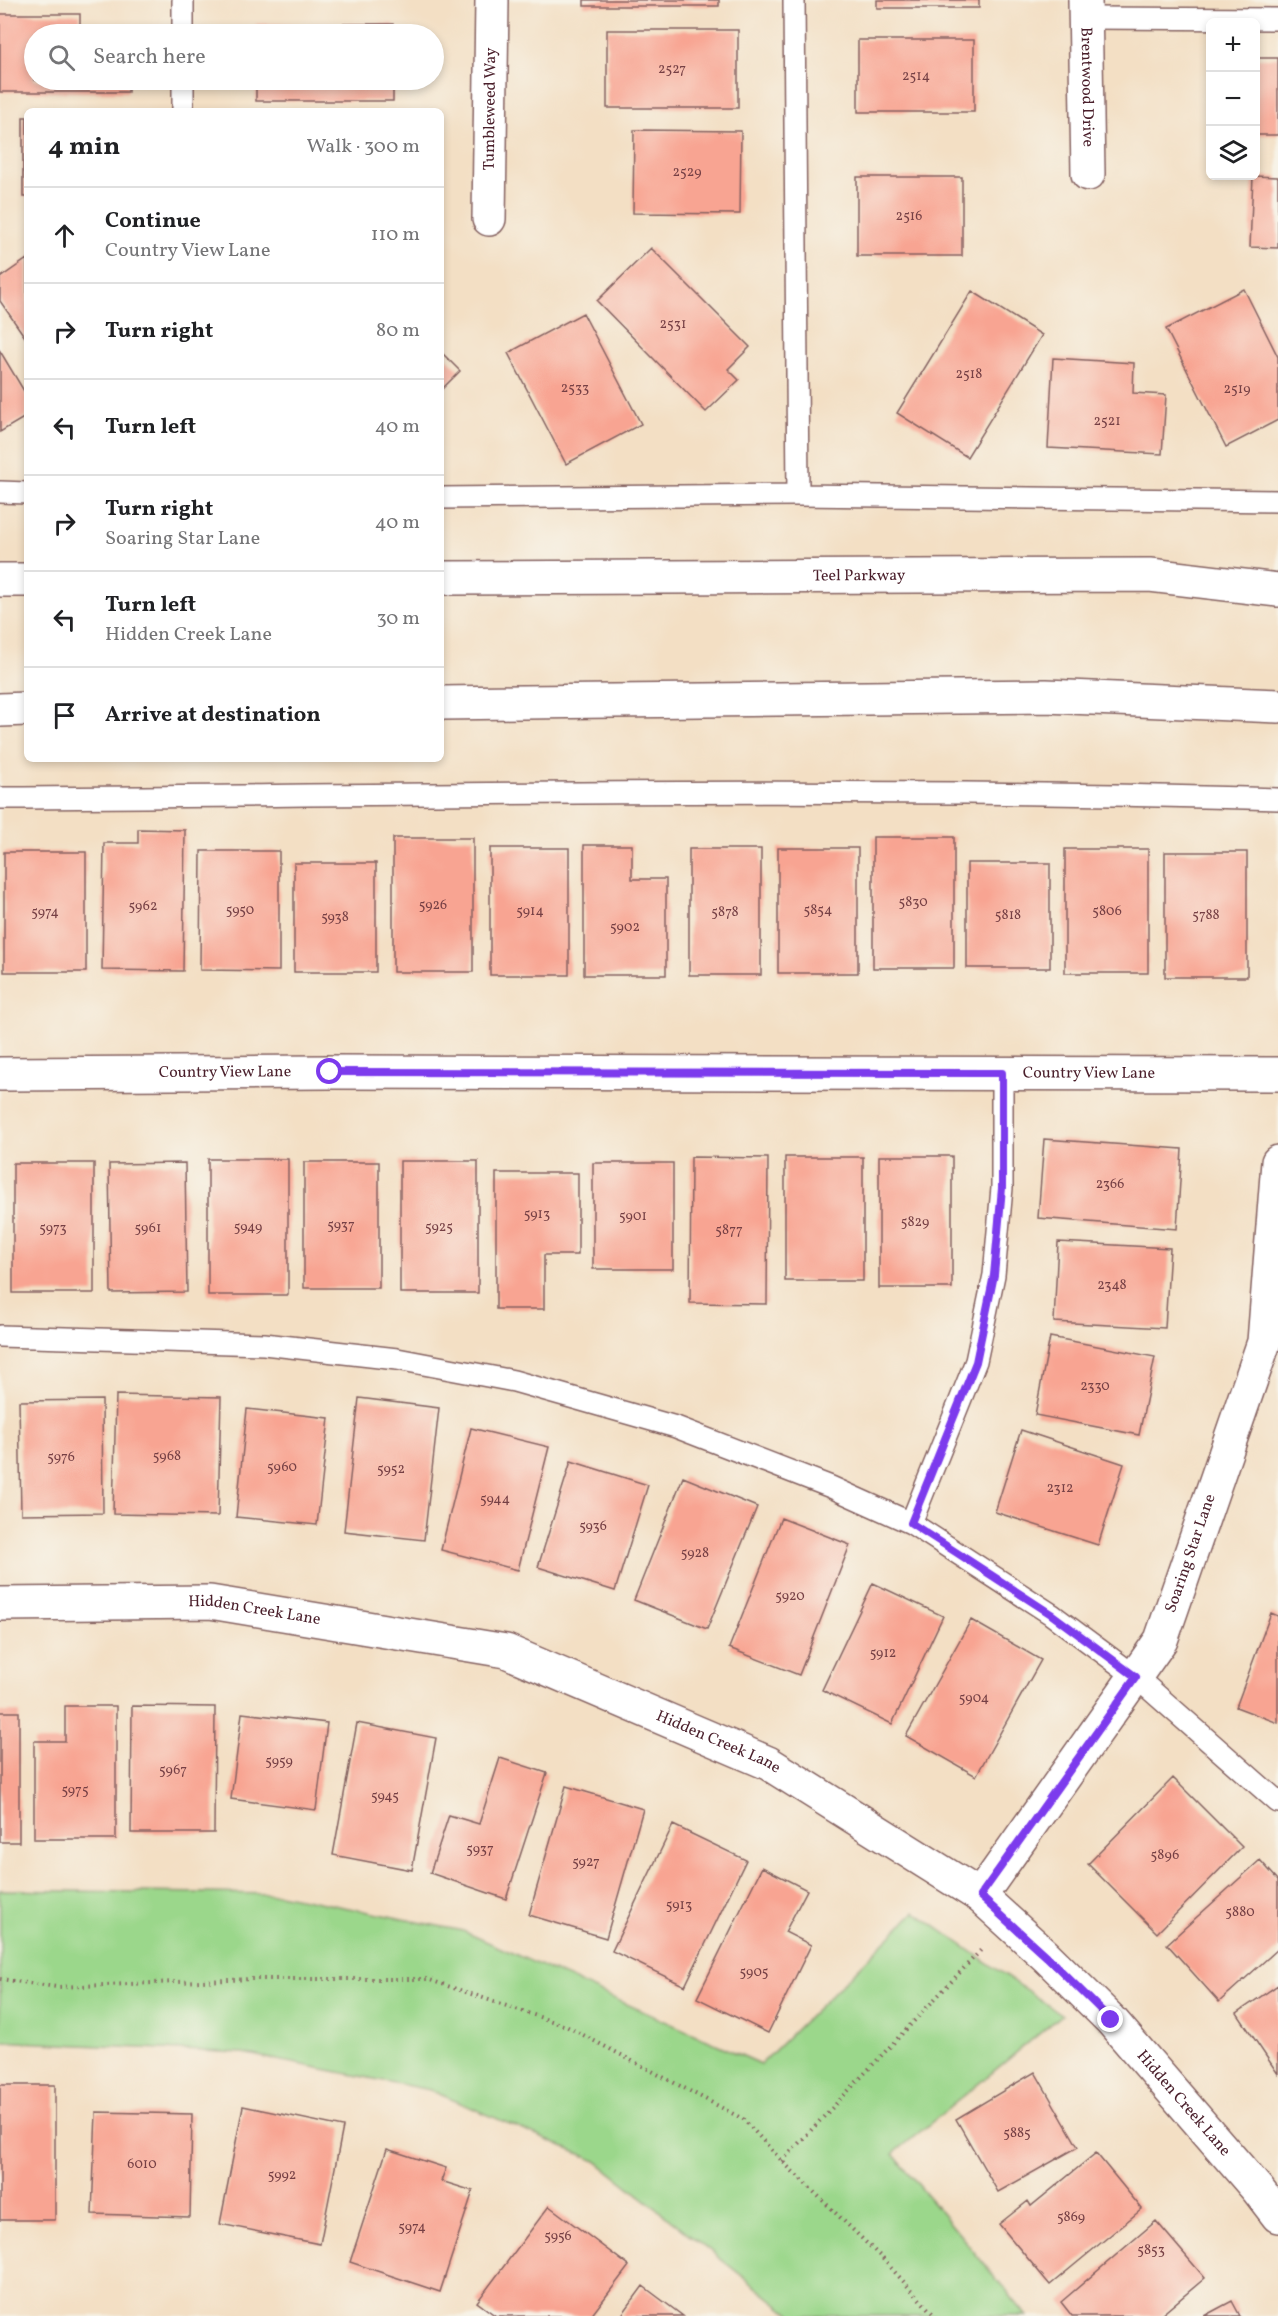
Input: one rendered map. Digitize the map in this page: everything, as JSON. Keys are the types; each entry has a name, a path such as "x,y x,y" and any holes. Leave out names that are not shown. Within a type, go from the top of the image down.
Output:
{"street":[{"name":"Tumbleweed Way","path":"489,219 492,0"},
{"name":"Brentwood Drive","path":"1085,9 1088,174"},
{"name":"Teel Parkway","path":"444,578 1150,575 1278,590"},
{"path":"0,580 24,580"},
{"path":"444,703 1046,696 1278,706"},
{"path":"0,710 24,709"},
{"name":"Country View Lane","path":"0,1074 319,1072 1278,1074"},
{"name":"Soaring Star Lane","path":"980,1896 1161,1640 1271,1343 1278,1162"},
{"name":"Hidden Creek Lane","path":"0,1604 210,1602 506,1651 768,1763 980,1896 1111,2020 1278,2216"}],"lane":[{"path":"183,0 183,24"},
{"path":"794,0 798,495"},
{"path":"1085,9 1278,19"},
{"path":"183,90 183,108"},
{"path":"0,492 24,493"},
{"path":"444,498 798,495 1278,501"},
{"path":"0,798 787,792 1278,799"},
{"path":"911,1523 976,1362 994,1275 1002,1188 1002,1073"},
{"path":"0,1336 264,1344 397,1359 514,1381 676,1427 831,1487 911,1523 1051,1614 1136,1677 1278,1802"}],"path":[{"path":"782,2161 988,1941 980,1896"},
{"path":"0,1979 57,1987 250,1979 427,1979 566,2026 744,2118 782,2161 882,2258 935,2316"}],"green space":[{"path":"0,1890 279,1894 463,1931 761,2064 915,1912 1062,2015 893,2154 1027,2316 793,2316 596,2161 430,2090 242,2053 0,2041"}],"building":[{"path":"584,0 719,0 719,6 584,6"},
{"path":"877,0 979,0 979,8 877,8"},
{"path":"0,14 80,14 80,24 24,24 24,90 128,90 128,92 0,92"},
{"path":"607,30 738,30 738,108 607,108"},
{"path":"858,40 974,40 974,112 858,112"},
{"path":"1260,58 1278,58 1278,135 1260,135"},
{"path":"256,90 393,90 393,101 256,101"},
{"path":"23,117 24,117 24,197"},
{"path":"634,130 741,131 740,214 633,213"},
{"path":"1260,176 1278,177 1278,248 1250,247 1253,180 1260,180"},
{"path":"857,177 962,177 962,256 857,256"},
{"path":"651,248 750,347 728,369 739,380 706,412 597,301"},
{"path":"24,261 24,336 0,301 0,278"},
{"path":"1244,289 1278,357 1278,420 1226,447 1166,329"},
{"path":"972,291 1042,335 967,457 897,413"},
{"path":"583,313 641,424 566,464 508,353"},
{"path":"0,351 24,391 24,418 0,432"},
{"path":"444,355 460,371 444,387"},
{"path":"1053,358 1134,363 1133,393 1166,395 1162,454 1048,448"},
{"path":"138,829 185,830 183,971 102,970 104,843 138,843"},
{"path":"873,837 954,837 954,968 873,968"},
{"path":"393,838 473,838 473,972 393,972"},
{"path":"584,845 632,845 632,879 666,879 666,975 584,975"},
{"path":"490,848 569,848 569,975 490,975"},
{"path":"778,848 858,848 858,973 778,973"},
{"path":"689,849 761,849 761,975 689,975"},
{"path":"1065,849 1148,849 1148,973 1065,973"},
{"path":"201,851 279,851 279,971 200,970"},
{"path":"4,852 86,852 86,972 4,972"},
{"path":"1165,852 1247,852 1247,977 1165,977"},
{"path":"294,863 376,863 376,972 294,972"},
{"path":"967,863 1050,863 1050,968 967,968"},
{"path":"1044,1139 1182,1149 1177,1229 1038,1218"},
{"path":"879,1156 952,1156 952,1288 879,1288"},
{"path":"691,1157 768,1158 767,1304 690,1303"},
{"path":"785,1157 863,1157 863,1281 785,1281"},
{"path":"208,1159 288,1159 288,1295 208,1295"},
{"path":"400,1161 478,1161 478,1293 400,1293"},
{"path":"304,1162 379,1162 379,1288 304,1288"},
{"path":"13,1163 94,1163 94,1293 13,1293"},
{"path":"185,1163 187,1292 111,1293 109,1164"},
{"path":"593,1163 673,1163 673,1269 593,1269"},
{"path":"496,1173 578,1173 578,1255 544,1255 544,1309 496,1309"},
{"path":"1058,1242 1170,1248 1165,1328 1054,1322"},
{"path":"1050,1337 1155,1357 1139,1435 1035,1415"},
{"path":"116,1395 221,1397 218,1516 113,1514"},
{"path":"359,1398 439,1408 424,1540 344,1531"},
{"path":"102,1400 103,1513 21,1514 19,1401"},
{"path":"247,1409 329,1418 317,1525 236,1517"},
{"path":"471,1428 549,1447 518,1570 441,1550"},
{"path":"1021,1430 1124,1464 1098,1545 995,1512"},
{"path":"571,1461 648,1485 615,1591 538,1567"},
{"path":"683,1477 757,1507 707,1629 634,1600"},
{"path":"781,1518 850,1545 799,1675 729,1648"},
{"path":"873,1583 943,1616 892,1724 822,1690"},
{"path":"1271,1613 1278,1616 1278,1723 1236,1707"},
{"path":"971,1620 1041,1660 976,1776 906,1736"},
{"path":"65,1706 116,1706 116,1839 34,1839 34,1741 65,1741"},
{"path":"132,1706 215,1707 214,1833 131,1833"},
{"path":"0,1712 19,1712 19,1842 0,1842"},
{"path":"242,1713 327,1723 316,1810 231,1799"},
{"path":"357,1723 436,1738 412,1870 333,1855"},
{"path":"500,1758 547,1773 506,1899 430,1873 449,1815 479,1824"},
{"path":"1173,1778 1242,1847 1157,1933 1088,1864"},
{"path":"566,1786 643,1809 606,1938 529,1915"},
{"path":"673,1825 746,1860 685,1986 612,1951"},
{"path":"1260,1860 1278,1880 1278,1949 1219,2002 1167,1944"},
{"path":"762,1867 807,1890 785,1932 811,1945 768,2033 697,1998"},
{"path":"1278,1985 1278,2074 1237,2013"},
{"path":"1035,2072 1078,2147 998,2192 956,2119"},
{"path":"0,2085 55,2085 55,2220 0,2220"},
{"path":"243,2106 343,2127 320,2244 220,2224"},
{"path":"96,2112 192,2114 190,2217 92,2214"},
{"path":"387,2149 446,2168 441,2181 473,2191 440,2292 350,2262"},
{"path":"1096,2153 1142,2209 1050,2285 999,2224 1028,2201 1031,2206"},
{"path":"549,2206 629,2266 591,2316 496,2316 477,2302"},
{"path":"1156,2221 1205,2278 1160,2316 1072,2316 1061,2302"},
{"path":"643,2286 683,2316 621,2316"},
{"path":"1232,2301 1240,2316 1204,2316"}],"route":[{"path":"330,1072 1002,1073 1002,1188 994,1275 976,1362 911,1523 1051,1614 1136,1677 980,1896 1111,2020"}]}
